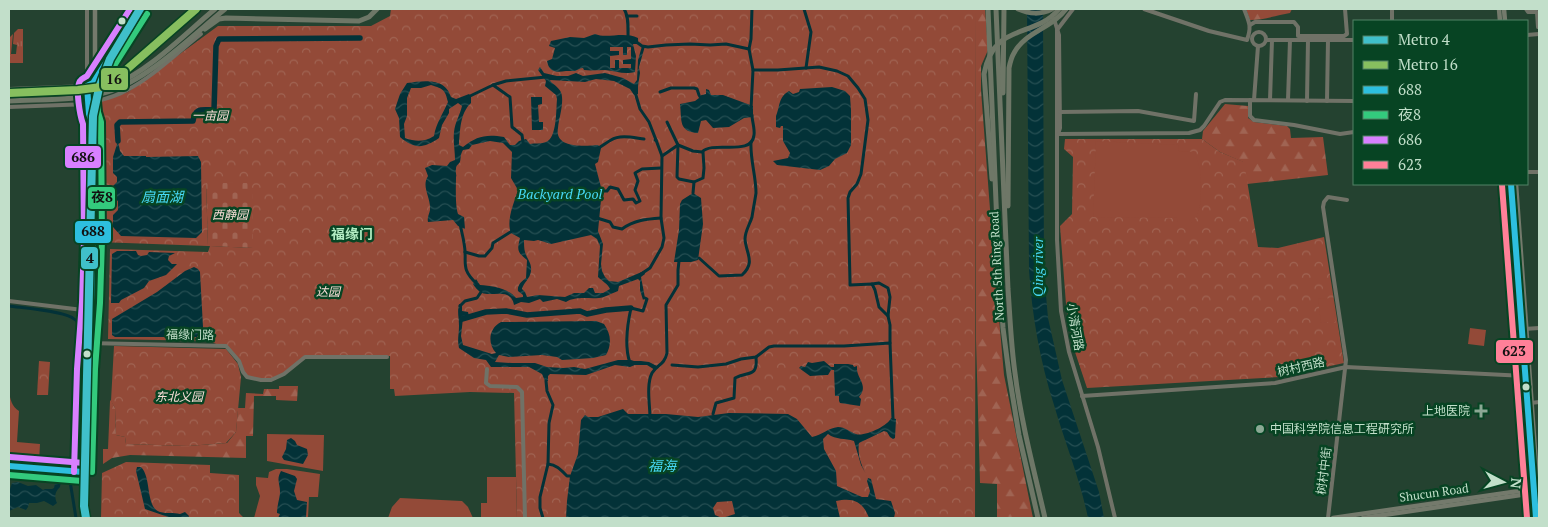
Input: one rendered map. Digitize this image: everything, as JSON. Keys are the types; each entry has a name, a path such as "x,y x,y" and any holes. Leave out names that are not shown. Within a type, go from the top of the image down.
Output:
{"highway":[{"path":"9,95 92,89 115,84 147,66 215,9"},
{"path":"9,101 86,96 120,88 147,73 198,33 224,9"},
{"path":"198,33 219,19 226,18 359,21 369,17 377,9"},
{"name":"North 5th Ring Road","path":"988,9 1003,328 1008,374 1019,435 1038,518"},
{"name":"North 5th Ring Road","path":"996,9 1008,298 1015,373 1045,518"},
{"path":"1003,149 1004,9"},
{"path":"1018,9 1036,14 1052,9"},
{"path":"998,250 987,126 984,74 986,62 995,47 1002,40 1011,34 1048,19 1059,9"},
{"path":"1006,249 1009,173 1009,74 1013,54 1026,39 1049,25 1066,9"}],"main road":[{"path":"91,95 95,64 95,9"},
{"path":"92,83 140,9"},
{"path":"91,95 146,9"},
{"path":"88,86 94,114 92,122"},
{"path":"83,518 83,472 93,240 92,122 90,114 92,103"},
{"path":"76,105 90,114"},
{"path":"1511,185 1531,403 1536,518"},
{"path":"1516,185 1525,376 1539,506"},
{"name":"Shucun Road","path":"1333,518 1536,492"},
{"name":"Shucun Road","path":"1363,518 1536,492"}],"street":[{"path":"87,9 88,86"},
{"name":"小清河路","path":"1052,9 1059,35 1060,128 1058,134"},
{"path":"1057,30 1073,9"},
{"path":"1144,9 1209,31 1252,40"},
{"path":"1244,9 1250,24 1247,40"},
{"path":"1250,24 1255,22 1294,22 1298,27 1298,36 1344,36 1347,34 1346,9"},
{"path":"1526,9 1528,12 1537,12 1539,26"},
{"name":"小清河路","path":"1057,30 1058,278 1065,334 1106,476 1115,518"},
{"path":"1252,40 1255,33 1260,32 1264,34 1266,40"},
{"path":"9,107 76,105 92,103 115,96 129,90 156,71 198,33"},
{"path":"1252,40 1258,46"},
{"path":"1266,40 1353,40"},
{"path":"1258,46 1262,45 1266,40"},
{"path":"1270,100 1272,40"},
{"path":"1288,100 1290,40"},
{"path":"1307,101 1308,40"},
{"path":"1327,101 1328,40"},
{"path":"1258,46 1250,116 1254,120 1301,126 1340,134 1353,132"},
{"path":"9,89 88,86 92,83"},
{"path":"72,87 76,105"},
{"path":"1060,112 1138,112 1194,121 1196,94"},
{"path":"73,96 91,95"},
{"path":"1058,134 1190,133 1200,130 1220,102 1225,100 1353,101"},
{"name":"树村中街","path":"1328,518 1346,367 1323,207 1328,197 1347,200"},
{"path":"9,301 91,311"},
{"path":"1523,329 1539,328"},
{"name":"福缘门路","path":"88,343 226,346 239,361 247,378 261,380 271,380 284,374 305,357 387,357"},
{"name":"树村西路","path":"1082,396 1275,383 1346,367 1525,376"},
{"path":"487,369 486,384 490,386 517,386 522,392 525,518"},
{"path":"1531,403 1539,402"},
{"path":"9,466 83,472"}],"green space":[{"path":"391,9 976,9 975,518 517,518 514,393 470,392 395,396 394,389 390,389 390,356 305,357 284,374 271,380 247,377 239,361 227,346 221,346 209,341 108,339 110,249 208,252 210,246 253,248 252,183 206,183 208,246 98,242 101,101 128,92 218,26 371,26 390,16"},
{"path":"976,9 985,9 988,50 981,66 981,90 1004,375 1033,518 997,518 997,484 980,483 976,340"},
{"path":"1246,9 1292,9 1290,13 1250,20"},
{"path":"18,29 23,29 23,63 9,63 9,38 13,34 11,54 16,54 17,45 13,44 14,33"},
{"path":"1225,104 1248,106 1248,118 1254,122 1287,126 1290,129 1291,138 1323,137 1328,175 1247,184 1243,162 1220,152 1202,139 1203,131"},
{"path":"1065,139 1202,139 1220,152 1244,162 1258,247 1278,248 1324,237 1344,363 1280,377 1087,388 1073,346 1066,304 1060,226 1072,214 1073,157 1064,149"},
{"path":"1096,141 1178,145 1179,151 1195,152 1201,173 1200,205 1196,217 1186,229 1178,222 1177,218 1093,217"},
{"name":"西静园","path":"206,183 253,183 253,248 208,246"},
{"path":"1333,298 1335,322 1321,323 1318,299"},
{"path":"1470,328 1486,330 1484,346 1468,344"},
{"name":"东北义园","path":"114,346 226,349 238,364 241,377 236,432 226,443 188,446 126,444 125,437 116,435 115,408 111,401"},
{"path":"39,361 50,362 48,395 37,395"},
{"path":"279,386 298,386 297,401 276,400 276,396 254,396 253,436 246,436 246,458 130,455 112,458 103,464 103,449 108,449 111,400 115,408 116,435 125,437 126,444 188,446 227,443 236,432 238,408 245,408 246,393 263,394 264,389 279,389"},
{"path":"9,391 12,402 19,411 17,442 40,444 39,462 9,460"},
{"path":"267,434 324,435 323,471 267,461"},
{"path":"126,462 210,465 210,473 239,475 239,513 244,518 101,518 102,473"},
{"path":"276,469 320,474 318,497 309,497 308,518 254,518 260,496 256,485 256,477 268,478 269,472"},
{"path":"487,477 516,477 517,518 481,518 481,503 487,503"},
{"path":"400,498 462,501 468,507 473,518 388,518 392,507"}],"water":[{"name":"Qing river","path":"1027,9 1043,9 1044,272 1048,318 1062,380 1099,492 1104,518 1088,518 1077,475 1049,388 1032,304 1029,270"},
{"path":"595,34 605,36 627,35 638,38 638,44 633,44 636,56 635,72 584,70 583,68 575,71 559,72 551,70 547,61 552,59 555,48 549,46 551,41 570,37 584,38","holes":["610,47 623,47 623,55 627,55 627,47 631,47 631,59 623,60 623,64 631,64 631,68 619,68 619,60 615,60 615,68 610,68 610,56 619,55 619,51 610,51"]},
{"name":"Backyard Pool","path":"642,46 645,46 639,67 638,94 634,95 630,89 614,81 596,79 585,82 550,80 562,95 558,128 558,135 561,140 572,145 598,145 601,148 598,162 595,164 603,195 598,231 603,244 602,271 609,281 618,282 644,271 645,274 641,277 645,298 643,300 638,279 619,286 618,291 603,297 578,298 566,302 557,299 543,302 540,299 514,305 512,299 505,294 486,294 481,292 473,284 476,279 480,285 504,290 516,298 523,297 518,291 518,287 526,278 527,260 521,255 519,250 520,238 511,233 509,223 518,190 511,178 512,152 503,143 490,141 472,145 469,149 463,150 460,162 456,168 456,206 458,214 464,217 465,229 458,226 453,220 428,222 430,205 426,188 428,176 425,168 432,165 447,166 455,160 454,132 462,106 458,103 449,109 439,138 423,146 410,144 400,137 399,118 395,109 400,94 407,83 439,83 444,86 451,97 456,99 469,94 471,96 471,103 467,107 460,128 459,145 463,147 477,138 487,136 504,137 510,145 515,145 519,141 526,139 530,144 546,142 550,139 555,123 556,95 545,86 546,81 538,70 540,67 544,73 557,76 568,76 576,73 583,76 605,73 623,78 634,84 637,80 638,60","holes":["431,85 443,90 448,102 434,136 420,141 405,138 404,124 407,116 407,98 411,88","591,235 597,239 600,246 598,277 610,289 603,293 595,293 593,288 589,288 584,293 574,293 565,297 538,295 527,297 522,289 531,268 525,251 524,240 538,240 551,244"]},
{"path":"832,87 845,91 850,96 851,145 847,153 820,170 777,165 773,161 788,158 790,153 783,141 783,126 780,128 776,127 776,116 785,93 789,91 793,94 799,92 800,89"},
{"path":"706,89 709,90 711,95 723,95 753,106 753,117 744,118 729,127 713,128 706,120 701,121 698,133 687,130 682,124 680,104 695,101 699,98 698,96 706,94"},
{"path":"531,97 542,97 542,104 538,105 539,122 543,122 543,130 532,130"},
{"name":"扇面湖","path":"118,141 120,151 124,156 198,156 201,162 202,232 196,238 121,236 113,227 113,215 118,210 118,201 112,197 113,186 117,182 117,177 113,173 113,157"},
{"path":"693,193 701,198 703,224 698,260 674,262 679,230 680,204 682,200"},
{"path":"117,251 136,251 141,256 147,255 149,252 175,253 169,256 168,260 172,264 177,264 166,275 149,281 144,288 121,300 119,303 111,303 112,254"},
{"path":"194,267 200,272 203,327 197,337 115,337 112,335 112,319"},
{"path":"459,304 462,305 462,311 468,312 469,316 463,318 461,336 463,345 492,354 496,353 490,340 492,332 501,322 596,321 604,324 609,335 610,343 606,355 593,358 562,360 557,357 542,355 509,357 499,355 495,362 535,363 547,367 585,369 618,360 631,360 649,362 659,367 655,370 647,365 630,367 615,365 586,375 550,374 548,381 545,381 542,374 529,367 491,367 486,360 474,358 459,348"},
{"path":"824,361 831,367 834,367 834,364 857,366 857,372 863,388 859,397 861,399 860,406 840,403 839,396 835,396 834,370 831,370 828,375 810,376 799,368 801,366 805,367 808,362"},
{"name":"福海","path":"623,409 628,414 666,414 698,417 729,413 788,414 797,419 812,437 838,427 860,435 881,427 891,418 896,419 895,438 893,439 884,431 859,443 860,461 868,478 871,479 876,499 891,501 895,513 894,518 869,518 864,508 857,502 842,500 836,501 840,518 722,518 566,518 570,476 578,454 581,420 585,415 588,417 598,417","holes":["828,434 854,441 861,465 868,478 870,491 868,497 862,497 837,486 836,471 824,449 823,439","732,501 735,514 722,518 715,515 713,508 717,502"]},
{"path":"291,438 297,445 307,449 308,455 303,464 284,460 282,457 286,449 287,440"},
{"path":"137,467 141,467 144,472 150,498 155,509 165,513 180,514 185,512 189,516 188,518 171,518 145,509 136,471"},
{"path":"281,471 295,476 297,479 294,491 297,500 307,502 306,517 278,518 280,514 277,513 280,492 278,479"},
{"path":"58,478 61,481 60,487 56,494 57,503 53,506 44,501 29,503 26,510 18,507 9,511 9,492 12,483 18,482 28,486 36,485 43,490 54,488"}],"waterway":[{"path":"624,9 627,19 628,38"},
{"path":"752,9 749,49 753,70 819,67 837,71 848,76 865,99 868,120 861,174 848,198 850,285 872,284 879,307 888,316 890,343"},
{"path":"804,9 811,32 806,68"},
{"path":"627,16 637,16"},
{"path":"118,141 117,125 120,122 193,121 197,111 214,110 216,46 219,39 360,38"},
{"path":"635,41 642,46 648,47 726,44 749,49"},
{"path":"751,109 753,70"},
{"path":"468,97 506,81 546,77"},
{"path":"493,85 510,97 512,127 522,135 523,142"},
{"path":"660,92 671,88 694,88 697,89 699,95"},
{"path":"635,92 640,109 649,122 656,140"},
{"path":"667,122 678,145 693,151 702,152 714,147 740,147 752,142 754,135 752,115"},
{"path":"597,149 619,137 644,139"},
{"path":"655,140 662,156"},
{"path":"699,258 719,276 742,275 749,266 745,236 752,217 756,193 751,142"},
{"path":"678,145 677,177 694,182"},
{"path":"641,274 650,268 662,247 664,238 661,218 662,156 678,145"},
{"path":"693,193 694,182 703,178 703,152"},
{"name":"Backyard Pool","path":"600,191 607,191 610,187 618,189 624,200 633,199 636,203 640,201 635,190 638,181 635,173 642,169 661,168"},
{"path":"597,218 610,222 613,227 622,229 636,222 661,218"},
{"path":"460,223 466,269 477,284"},
{"path":"465,252 485,256 492,248 493,243 512,231"},
{"path":"650,418 649,383 652,373 662,363 667,353 666,305 678,285 679,261"},
{"path":"872,284 879,283 888,288 890,297 888,316"},
{"path":"460,306 465,301 477,298 481,292"},
{"path":"630,363 627,350 627,336 631,308 643,311 647,299 645,298"},
{"path":"9,306 62,314 69,316 78,324 70,481 76,518"},
{"path":"462,319 486,312 506,311 527,315 580,311 587,314 631,308"},
{"path":"672,365 698,367 726,364 756,357 769,347 774,346 844,346 890,343 893,419"},
{"path":"713,414 716,403 734,398 735,378 754,371 756,357"},
{"path":"543,518 540,508 540,497 548,464 549,423 553,405 547,391 546,381"},
{"path":"548,464 570,476"}],"metro line":[{"name":"4","path":"86,518 84,506 93,116 99,88 110,59 140,9"},
{"name":"16","path":"9,93 101,87 118,77 196,9"}],"transit line":[{"name":"686","path":"74,472 84,240 83,124 79,109 78,90 80,81 87,76 130,9"},
{"name":"688","path":"83,472 93,240 92,122 89,114 87,86 93,83 140,9"},
{"name":"夜8","path":"92,472 102,240 101,122 96,91 100,88 147,14"},
{"name":"623","path":"1502,185 1527,518"},
{"name":"688","path":"1511,185 1536,518"},
{"name":"686","path":"10,457 84,463"},
{"name":"688","path":"9,466 83,472"},
{"name":"夜8","path":"9,475 82,481"}],"place":[{"name":"上地医院","path":"1481,411"},
{"name":"中国科学院信息工程研究所","path":"1260,429"}],"district":[{"name":"福缘门","path":"352,234"}],"park label":[{"name":"一亩园","path":"210,116"},
{"name":"达园","path":"328,292"}]}
